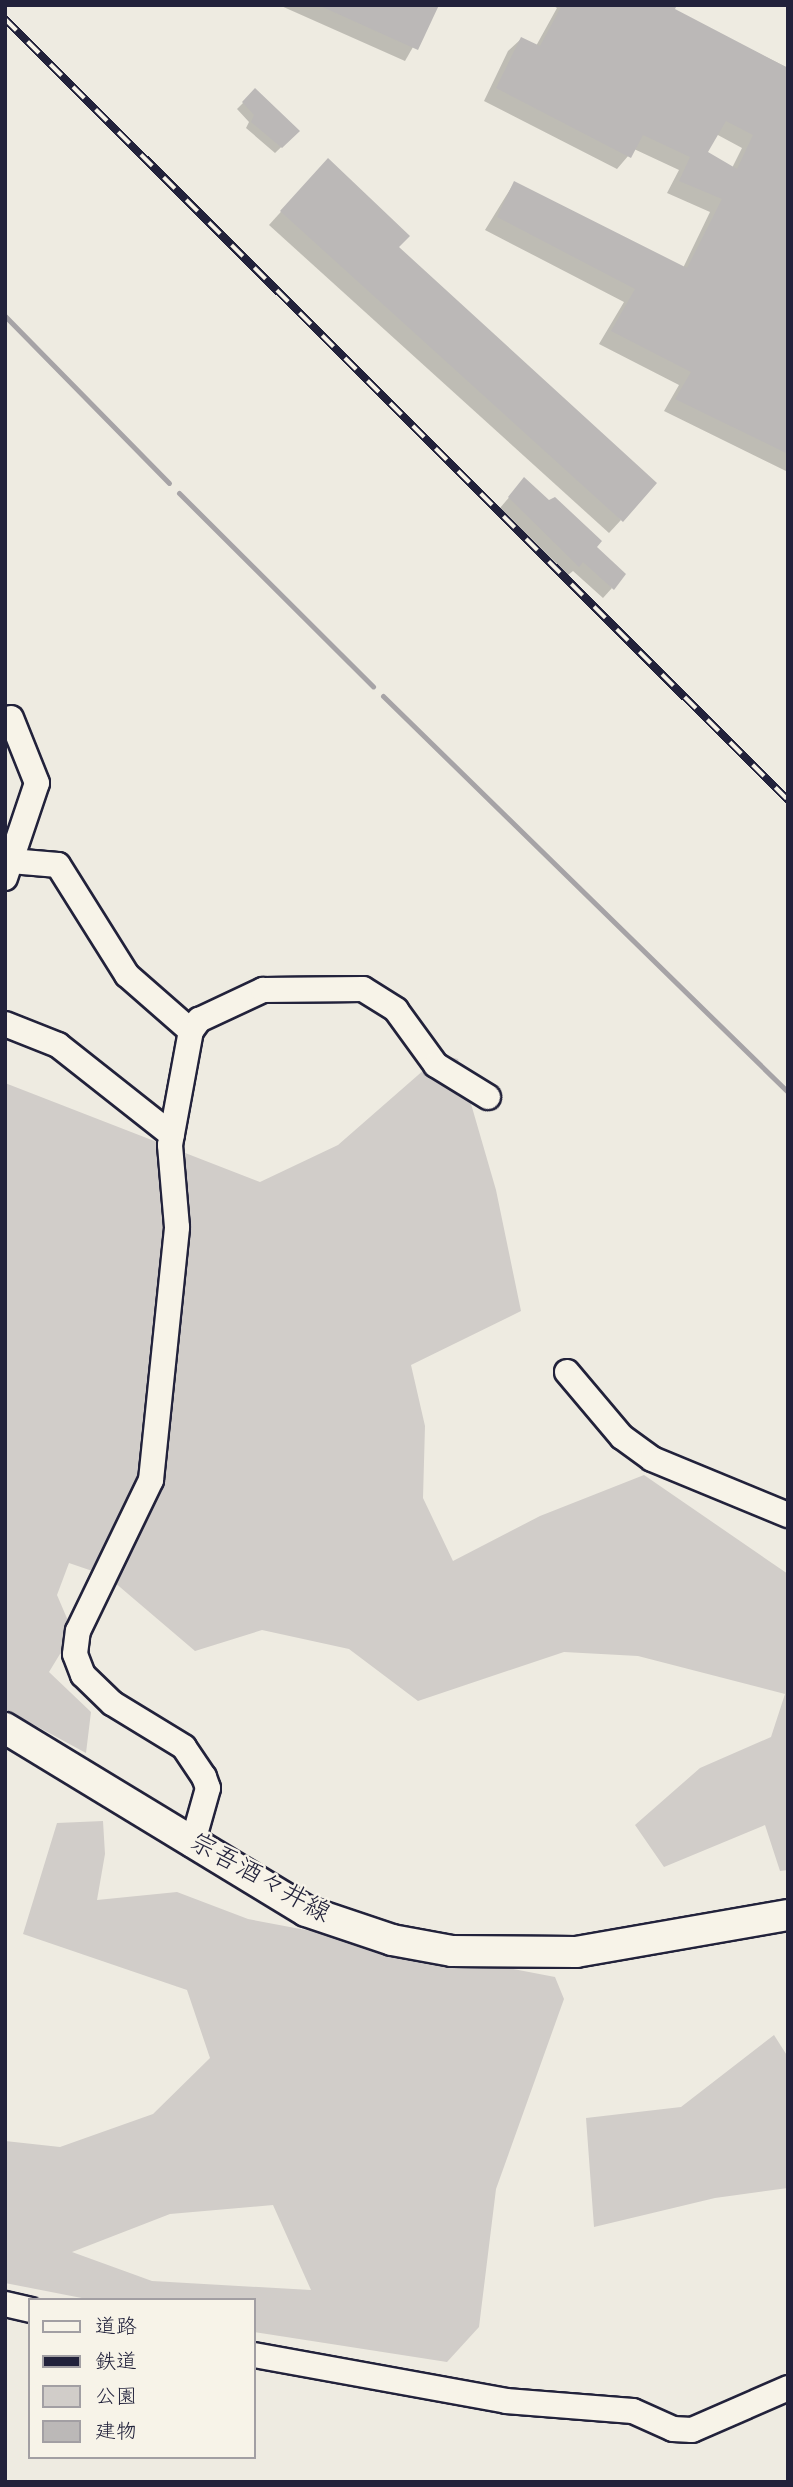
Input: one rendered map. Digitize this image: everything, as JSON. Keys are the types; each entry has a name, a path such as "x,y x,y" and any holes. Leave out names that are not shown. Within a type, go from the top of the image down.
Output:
{"main road":[{"name":"宗吾酒々井線","path":"5,1728 192,1845 306,1911 393,1940 452,1951 576,1952 788,1915"}],"street":[{"path":"12,718 37,783 8,869 58,865 127,975 191,1031"},
{"path":"192,1845 208,1788 204,1777 184,1747 112,1703 83,1675 75,1654 78,1631 151,1480 177,1227 172,1135 191,1031 199,1020 263,990 363,989 396,1010 436,1065 488,1097"},
{"path":"5,1024 58,1045 172,1135"},
{"path":"568,1372 622,1437 652,1459 788,1515"},
{"path":"5,2304 28,2309"},
{"path":"256,2355 494,2400 633,2412 673,2429 692,2430 788,2388"}],"green space":[{"path":"441,1055 458,1059 496,1190 521,1311 411,1365 425,1426 423,1498 453,1561 540,1516 644,1475 788,1574 788,1870 780,1871 765,1825 664,1867 635,1825 700,1768 771,1737 785,1694 638,1656 564,1652 418,1701 349,1649 262,1630 195,1651 107,1576 69,1563 57,1595 69,1623 89,1642 60,1654 49,1672 91,1712 86,1753 5,1709 5,1083 260,1182 338,1145"},
{"path":"103,1821 105,1854 97,1900 177,1892 248,1919 555,1977 564,1999 496,2189 479,2327 447,2362 256,2332 256,2298 82,2298 5,2283 5,2141 60,2147 153,2114 210,2058 187,1990 23,1934 57,1823","holes":["273,2205 311,2290 152,2281 72,2252 170,2214"]},
{"path":"774,2035 788,2057 788,2188 715,2198 594,2227 586,2118 681,2107"}],"building":[{"path":"318,5 439,5 418,50"},
{"path":"562,5 677,5 675,9 788,68 788,454 675,399 691,372 611,331 635,289 497,217 514,181 687,268 722,199 679,181 690,157 643,135 631,158 496,88 521,37 540,46","holes":["726,121 753,135 737,169 708,152"]},
{"path":"255,88 300,131 282,148 251,122 254,115 242,102"},
{"path":"328,158 410,236 399,247 657,483 623,522 280,211"},
{"path":"524,477 549,500 555,497 602,541 597,547 626,574 614,590 583,562 579,567 508,497"}],"waterway":[{"path":"5,316 169,483"},
{"path":"179,493 373,686"},
{"path":"383,696 788,1092"}],"railway":[{"path":"5,19 788,800"}]}
